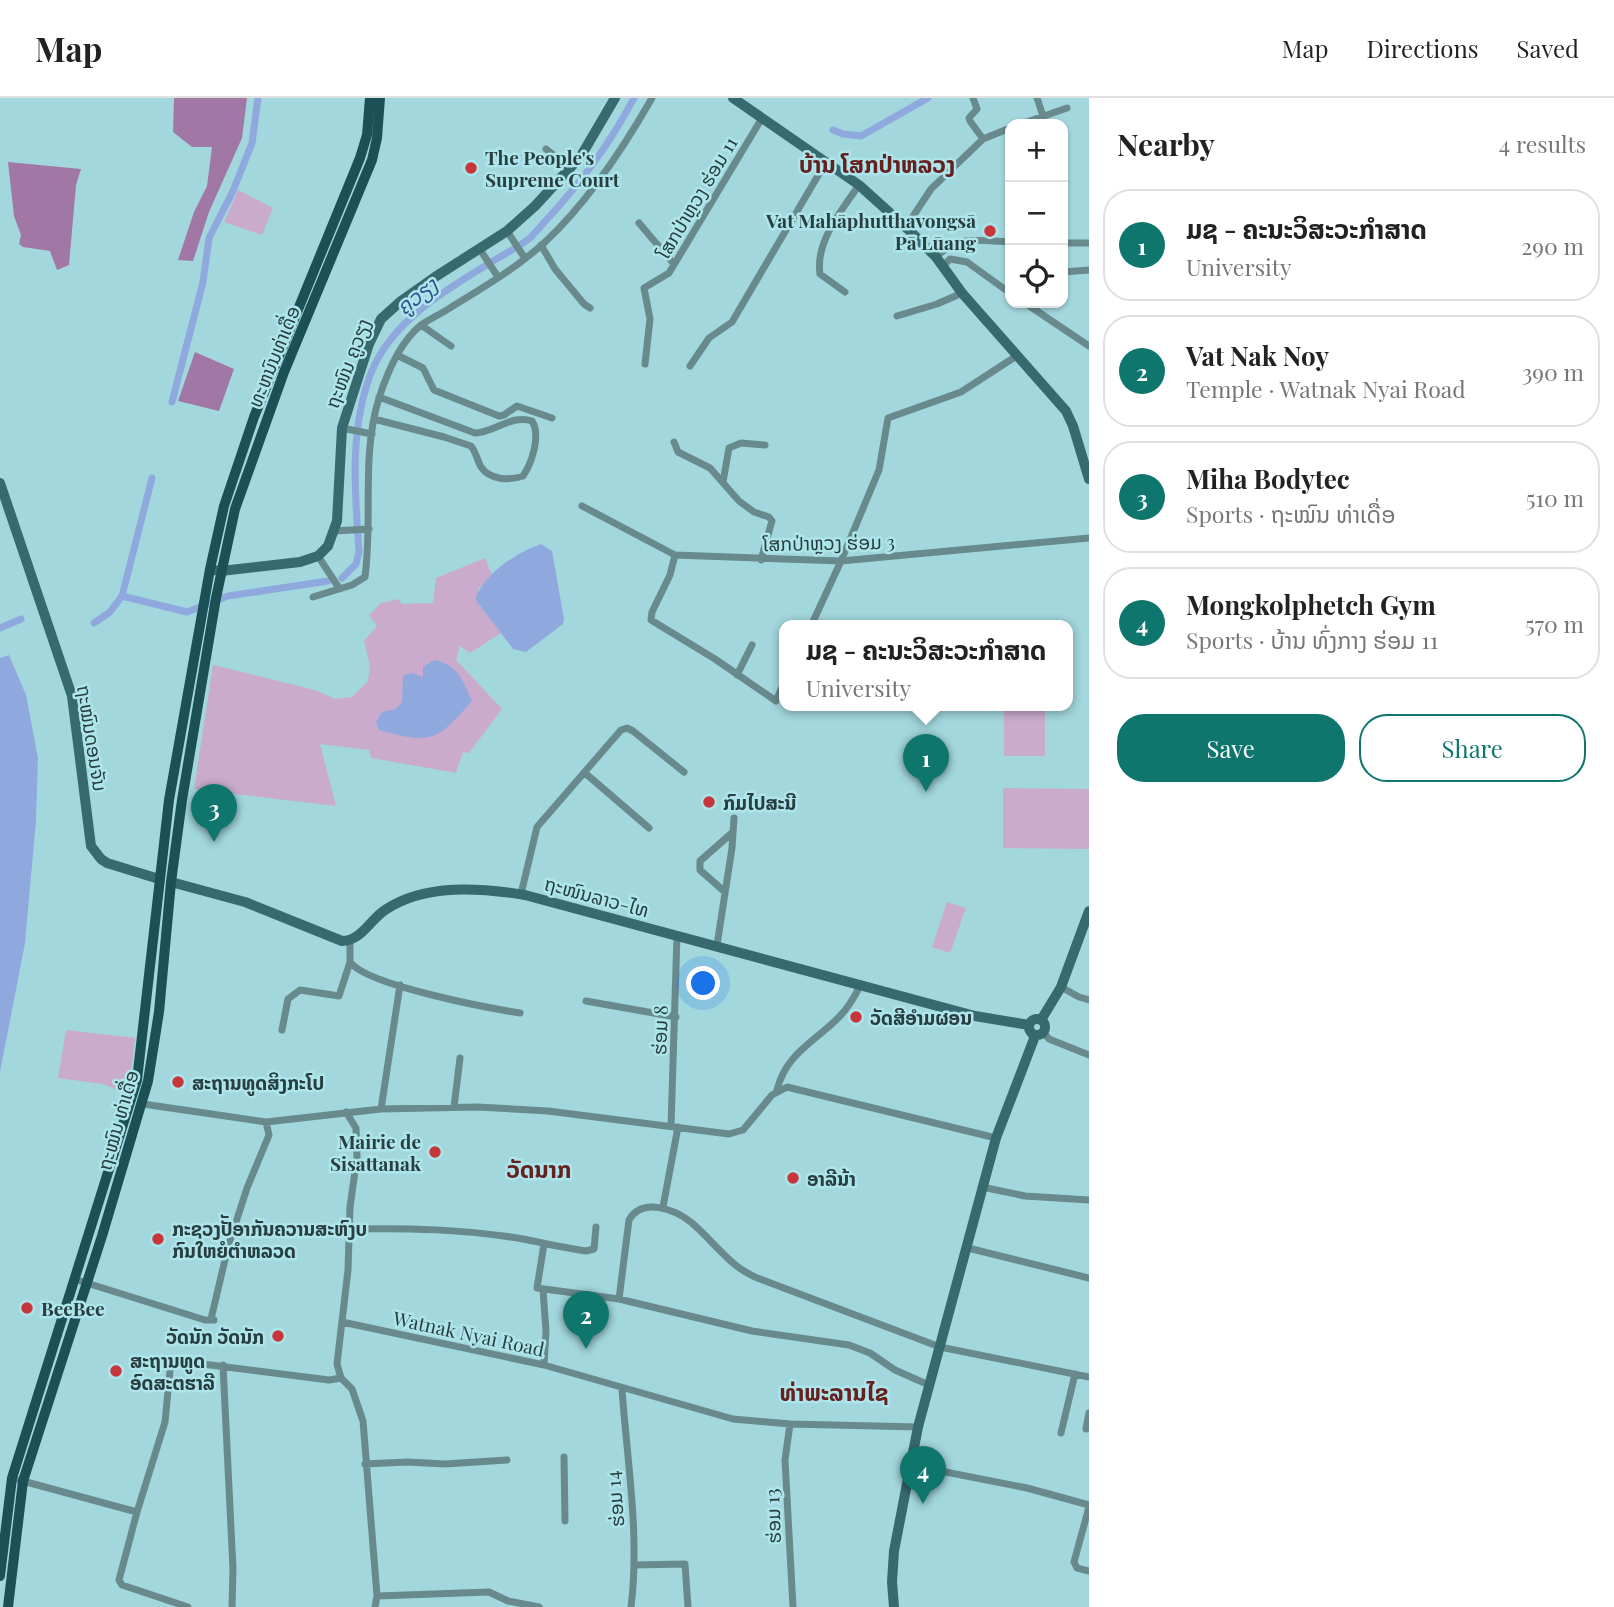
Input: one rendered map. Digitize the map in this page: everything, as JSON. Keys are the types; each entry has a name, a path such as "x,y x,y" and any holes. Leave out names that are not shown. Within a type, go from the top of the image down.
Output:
{"main road":[{"name":"ທະຫນົນທ່າເດື່ອ","path":"205,630 224,506 239,457 360,158 367,135 370,98"},
{"name":"ທະຫນົນທ່າເດື່ອ","path":"216,570 251,461 284,372 372,160 377,138 380,98"},
{"name":"ຖະໝົນ ທ່າເດື່ອ","path":"8,1607 18,1480 87,1282 122,1171 137,1102 142,1045 165,881 169,800 205,630"},
{"name":"ຖະໝົນ ທ່າເດື່ອ","path":"0,1576 18,1480 74,1279 110,1167 137,1102"},
{"path":"110,1167 122,1171"}],"street":[{"name":"ຖະໜົນ ຄູວຽງ","path":"318,556 338,531 347,429 369,344 381,319 401,301 508,233 581,156 615,98"},
{"path":"313,597 352,585 365,577 370,433 379,397 397,355 407,340 421,326 541,245 567,219 592,186 652,98"},
{"path":"733,98 859,185 906,227 939,262 1066,411 1085,450 1089,479"},
{"path":"973,98 977,109 970,121 983,139"},
{"path":"1037,98 1044,116"},
{"path":"1035,119 1067,108"},
{"name":"ໂສກປ່າຫຼວງ ຮ່ອມ 11","path":"645,364 650,319 644,288 667,275 762,118"},
{"path":"906,227 931,189 983,139 1005,130"},
{"path":"546,149 570,167"},
{"path":"690,366 709,338 732,322 825,162"},
{"path":"845,292 820,274 818,262 825,239 859,185"},
{"path":"639,223 673,263"},
{"path":"508,233 523,256"},
{"path":"939,262 950,245 964,240 1005,242"},
{"path":"1068,243 1089,243"},
{"path":"541,245 555,269 590,308"},
{"path":"480,250 497,275"},
{"path":"939,262 950,259 967,262 1005,289"},
{"path":"1068,272 1089,270"},
{"path":"897,316 937,304 962,292"},
{"path":"1032,308 1089,346"},
{"path":"421,326 451,346"},
{"path":"397,355 423,368 430,387 434,390 499,416 505,415 516,406 552,418"},
{"path":"814,620 879,470 888,418 961,393 1018,355"},
{"path":"374,419 444,436 471,446 482,468 497,477 508,479 523,476 530,463 536,430 532,421 515,419 486,432 475,433 379,397"},
{"path":"347,429 370,433"},
{"path":"674,442 678,452 710,468 739,501 772,521 761,560"},
{"path":"723,482 729,448 741,443 765,446"},
{"name":"ຖະໝົນດອນຈັນ","path":"0,483 72,696 91,846 100,859 107,863 165,881"},
{"name":"ໂສກປ່າຫຼວງ ຮ່ອມ 3","path":"582,506 676,555 841,561 1089,538"},
{"path":"338,531 366,529"},
{"path":"676,555 651,620 776,701 779,694"},
{"path":"216,570 300,562 318,556 339,589"},
{"path":"737,675 752,645"},
{"path":"522,894 537,827 621,730 627,728 684,772"},
{"path":"586,773 649,828"},
{"path":"717,945 734,818"},
{"path":"725,892 700,870 699,862 733,832"},
{"path":"165,881 245,902 338,940 351,941 350,962 339,996 303,990 288,999 282,1030"},
{"name":"ຖະໜົນລາວ-ໄທ","path":"351,941 384,910 416,897 457,889 522,894 975,1016 1029,1025"},
{"path":"1041,1020 1061,987 1089,911"},
{"name":"ຮ່ອມ 8","path":"663,1207 675,1127 677,936"},
{"path":"350,962 360,972 400,985 478,1007 520,1013"},
{"path":"137,1102 266,1122 381,1109 454,1107 548,1111 729,1134 738,1132 777,1090 780,1077 789,1061 846,1010 861,984"},
{"path":"381,1109 400,985"},
{"path":"1061,987 1079,998 1089,1000"},
{"path":"586,1001 676,1017"},
{"path":"1041,1020 1034,1020 1029,1025 1031,1033 1089,1055"},
{"path":"894,1607 894,1551 918,1427 996,1138 1039,1034 1046,1026 1041,1020"},
{"path":"454,1107 460,1058"},
{"path":"777,1090 792,1087 996,1138"},
{"path":"346,1112 354,1122 358,1157 350,1207 342,1322 335,1346 341,1378 352,1389 363,1421 377,1596 375,1607"},
{"path":"74,1279 205,1320 213,1319 228,1247 247,1188 269,1135 266,1122"},
{"path":"982,1187 1025,1196 1089,1200"},
{"path":"620,1299 629,1220 634,1212 647,1206 663,1207 690,1221 733,1264 755,1278 940,1347 1089,1377"},
{"path":"350,1229 452,1231 523,1239 591,1251 594,1249 596,1227"},
{"path":"544,1244 537,1288 620,1299 752,1331 849,1345 870,1353 895,1370 929,1385"},
{"path":"968,1248 1089,1278"},
{"path":"543,1290 547,1331 544,1365"},
{"name":"Watnak Nyai Road","path":"342,1322 544,1365 733,1419 790,1424 918,1427"},
{"path":"188,1607 160,1603 122,1585 119,1580 136,1512 164,1422 171,1360 329,1380 341,1378"},
{"path":"223,1366 233,1569 232,1607"},
{"path":"1061,1433 1075,1374"},
{"name":"ຮ່ອມ 14","path":"622,1389 634,1565 631,1607"},
{"path":"1086,1429 1089,1413"},
{"name":"ຮ່ອມ 13","path":"790,1424 785,1460 793,1607"},
{"path":"564,1457 565,1521"},
{"path":"365,1464 445,1464 507,1460"},
{"path":"910,1465 1027,1489 1089,1506 1074,1562 1077,1568 1089,1571"},
{"path":"18,1480 136,1512"},
{"path":"634,1565 685,1564 688,1607"},
{"path":"377,1596 489,1592 508,1601 539,1607"}],"shaded area":[{"path":"174,98 247,98 242,138 209,212 193,261 178,260 194,212 207,186 212,147 192,147 173,132"},
{"path":"8,162 81,169 76,185 69,265 57,270 50,251 19,244 21,235 14,216"},
{"path":"238,190 273,208 262,235 224,222"},
{"path":"195,352 234,369 219,411 178,401"},
{"path":"485,558 492,575 479,588 475,599 501,633 470,653 460,646 456,660 502,709 469,753 463,752 456,773 371,758 369,750 320,744 336,806 194,789 213,665 315,690 335,699 352,697 368,681 370,666 364,641 377,626 369,615 381,603 398,599 402,604 433,603 436,578"},
{"path":"1004,711 1045,711 1045,756 1004,756"},
{"path":"1003,788 1089,789 1089,849 1003,848"},
{"path":"947,902 966,908 950,953 932,947"},
{"path":"66,1030 135,1038 131,1072 125,1093 103,1084 58,1078"}],"water":[{"path":"541,544 552,551 564,619 563,624 526,652 513,649 475,599 486,581 502,565"},
{"path":"9,655 26,695 38,758 36,820 25,943 0,1072 0,658"},
{"path":"434,660 454,669 472,701 450,725 432,736 411,737 379,730 376,722 382,712 396,709 402,702 403,675 413,673 423,677 423,667"}],"waterway":[{"path":"172,402 203,282 209,238 233,191 252,143 258,98"},
{"name":"ຄູວຽງ","path":"342,578 356,564 359,552 355,484 356,439 364,395 381,353 393,336 425,306 530,238 586,174 634,98"},
{"path":"833,130 861,136 928,98"},
{"path":"94,623 110,612 122,596 152,478"},
{"name":"ຄູວຽງ","path":"122,596 187,612 228,596 328,581"},
{"path":"0,628 21,619"}],"place":[{"name":"The People's Supreme Court","path":"471,168"},
{"name":"Vat Mahāphutthavongsā Pā Lūang","path":"990,231"},
{"name":"ມຊ - ຄະນະວິສະວະກຳສາດ","path":"926,792"},
{"name":"ກົມໄປສະນີ","path":"709,802"},
{"name":"Miha Bodytec","path":"214,842"},
{"name":"ວັດສີອຳມຜອນ","path":"856,1017"},
{"name":"ສະຖານທູດສິງກະໂປ","path":"178,1082"},
{"name":"Mairie de Sisattanak","path":"435,1152"},
{"name":"ອາລີນ້າ","path":"793,1178"},
{"name":"ກະຊວງປັັອາກັນຄວານສະຫົງບ ກົນໃຫຍໍຕຳຫລວດ","path":"158,1239"},
{"name":"BeeBee","path":"27,1308"},
{"name":"ວັດນັກ ວັດນັກ","path":"278,1336"},
{"name":"Vat Nak Noy","path":"586,1349"},
{"name":"ສະຖານທູດ ອົດສະຕຮາລີ","path":"116,1371"},
{"name":"Mongkolphetch Gym","path":"923,1504"}],"district":[{"name":"ບ້ານ ໂສກປ່າຫລວງ","path":"877,163"},
{"name":"ວັດນາກ","path":"539,1168"},
{"name":"ທ່າພະລານໄຊ","path":"834,1391"}]}
